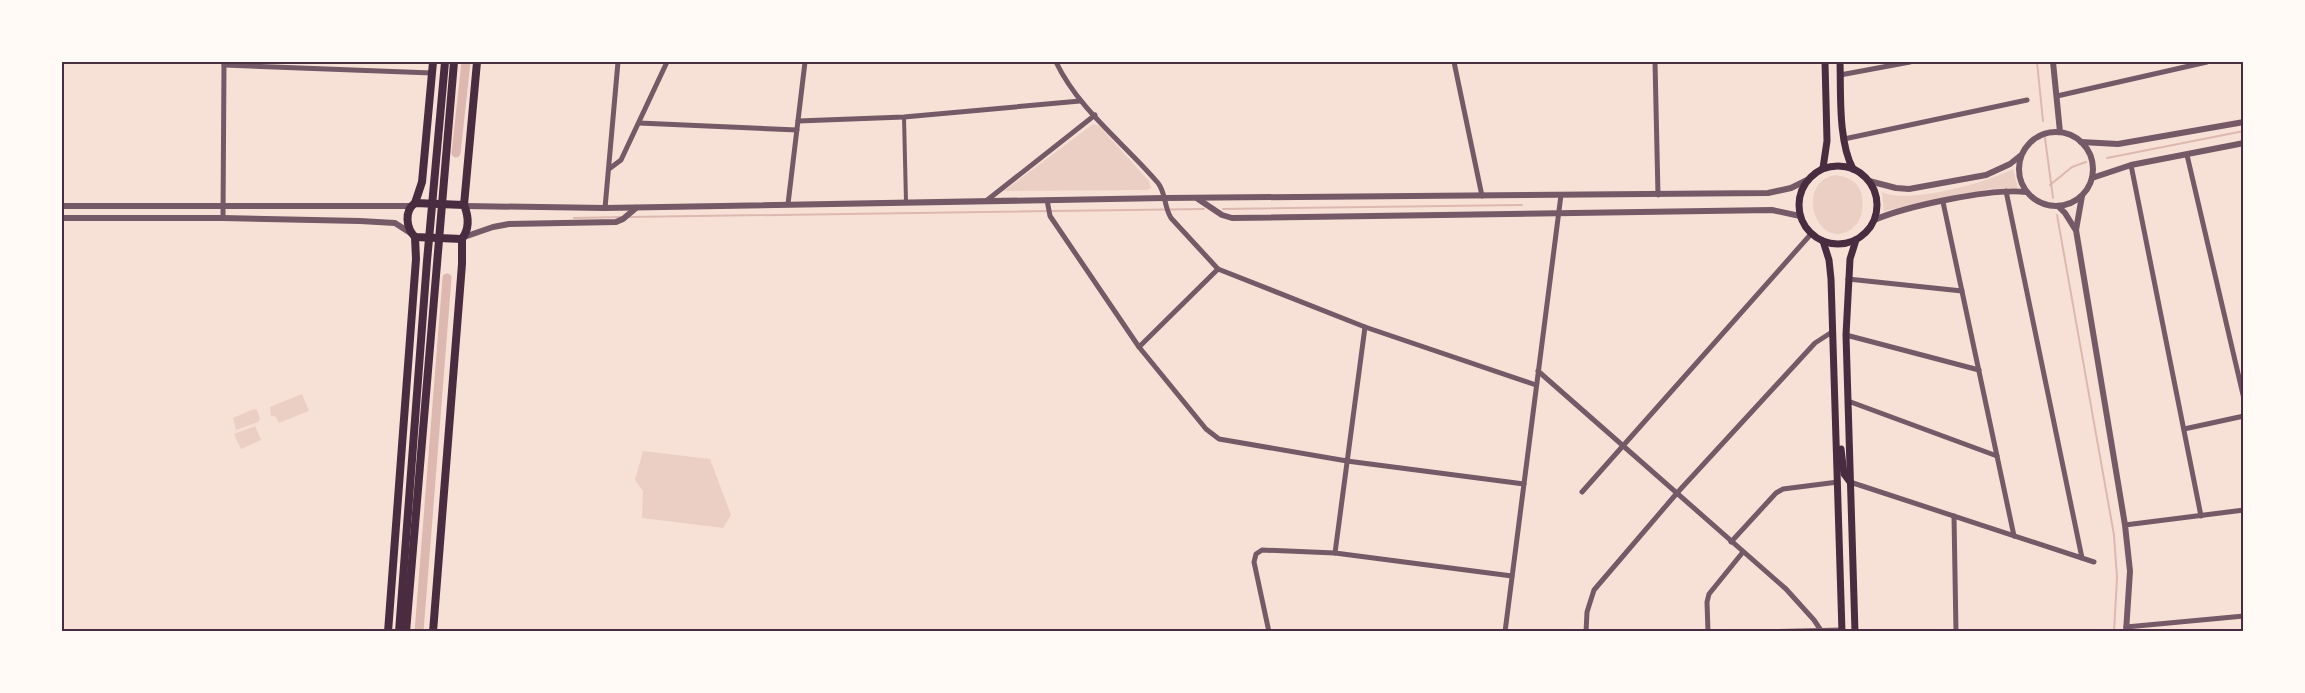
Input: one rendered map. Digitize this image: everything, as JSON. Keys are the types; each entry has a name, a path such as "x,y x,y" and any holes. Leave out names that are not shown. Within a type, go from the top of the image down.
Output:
{"main road":[{"path":"388,632 416,259 413,235 407,220 422,182 433,62"},
{"path":"399,632 445,62"},
{"path":"406,632 454,62"},
{"path":"433,632 463,238 468,222 464,206 477,62"},
{"path":"1823,168 1827,141 1824,62"},
{"path":"1834,62 1840,75"},
{"path":"1840,62 1844,139 1847,158 1853,169"},
{"path":"1855,632 1846,335 1848,279 1850,259 1856,240 1874,220 1877,200 1869,181 1853,169 1843,166 1823,168 1807,180 1801,191 1798,204 1800,216 1811,234 1823,241 1834,244 1856,240"},
{"path":"413,204 433,202 464,206"},
{"path":"413,235 440,240 463,238"},
{"path":"1823,241 1829,260 1831,279 1842,631"},
{"path":"1836,420 1841,430 1844,474 1850,482"},
{"path":"1838,482 1842,485 1847,497 1849,558 1853,568"}],"street":[{"path":"606,208 618,62"},
{"path":"609,169 621,160 667,62"},
{"path":"788,204 805,62"},
{"path":"1056,62 1080,101 1161,186 1166,205 1218,269 1365,327 1536,385"},
{"path":"1454,62 1482,196"},
{"path":"1655,62 1658,195"},
{"path":"1840,75 1910,62"},
{"path":"2053,62 2060,132"},
{"path":"2057,96 2207,62"},
{"path":"223,218 224,63 432,73"},
{"path":"1844,139 2027,100"},
{"path":"798,121 904,117 1080,101"},
{"path":"986,201 1095,115"},
{"path":"904,117 906,202"},
{"path":"2081,142 2118,144 2244,122"},
{"path":"639,123 797,130"},
{"path":"1869,181 1882,186 1909,189 1986,175 2010,164 2041,135 2060,132 2081,142 2089,153 2093,165 2092,178 2082,196 2076,230 2125,525 2130,571 2126,629 2244,616"},
{"path":"2092,178 2131,165 2244,143"},
{"path":"2187,154 2244,399"},
{"path":"2021,156 2019,175 2026,192"},
{"path":"2131,165 2201,516"},
{"path":"464,206 637,208 1047,200 1166,205 1196,198 1768,193 1791,188 1807,180"},
{"path":"1874,220 1905,209 2006,191 2026,192 2043,204 2058,206 2073,202 2082,196"},
{"path":"2006,191 2082,558"},
{"path":"1505,632 1561,195"},
{"path":"1196,198 1222,215 1232,218 1772,210 1800,216"},
{"path":"1047,200 1050,216 1139,347 1206,429 1219,440 1347,461 1524,484"},
{"path":"1944,202 2014,536"},
{"path":"62,206 360,207 413,204"},
{"path":"2058,206 2076,230"},
{"path":"360,207 360,221"},
{"path":"463,238 509,224 609,222 623,219 637,208"},
{"path":"62,218 360,221 395,223 413,235"},
{"path":"1582,492 1811,234"},
{"path":"1139,347 1218,269"},
{"path":"1848,279 1962,291"},
{"path":"1335,553 1365,327"},
{"path":"1586,632 1587,612 1594,590 1677,493 1815,343 1832,332"},
{"path":"1846,335 1979,370"},
{"path":"1538,370 1786,589 1820,629"},
{"path":"1848,400 1997,456"},
{"path":"2184,429 2244,416"},
{"path":"1731,542 1783,489 1838,482"},
{"path":"1850,482 2094,562"},
{"path":"2125,525 2244,510"},
{"path":"1954,516 1956,632"},
{"path":"1269,632 1254,562 1256,554 1262,550 1335,553 1512,576"},
{"path":"1708,632 1709,594 1743,552"},
{"path":"1758,632 1820,629 1842,631"}],"shaded area":[{"path":"1093,124 1099,126 1149,181 1151,188 1147,190 1004,191"},
{"path":"2013,169 2018,188 1990,189 1884,211 1882,192 1910,196 1929,194 1986,180"},
{"path":"1836,175 1849,179 1858,186 1863,204 1861,217 1857,224 1850,230 1838,234 1828,231 1820,223 1814,213 1813,201 1816,189 1823,180"},
{"path":"302,394 309,411 279,423 275,416 271,416 270,407"},
{"path":"254,409 257,410 260,419 258,422 236,430 233,418"},
{"path":"255,426 261,440 241,449 234,434"},
{"path":"643,451 710,459 731,515 723,528 642,518 643,491 635,480"}],"waterway":[{"path":"456,153 466,62"},
{"path":"2037,62 2043,121"},
{"path":"2107,158 2244,131"},
{"path":"2045,138 2053,198"},
{"path":"2050,185 2072,167 2086,162"},
{"path":"1223,209 1522,205"},
{"path":"628,217 1204,209"},
{"path":"2057,215 2114,535 2117,578 2114,632"},
{"path":"574,218 622,217"},
{"path":"419,632 447,278"}]}
